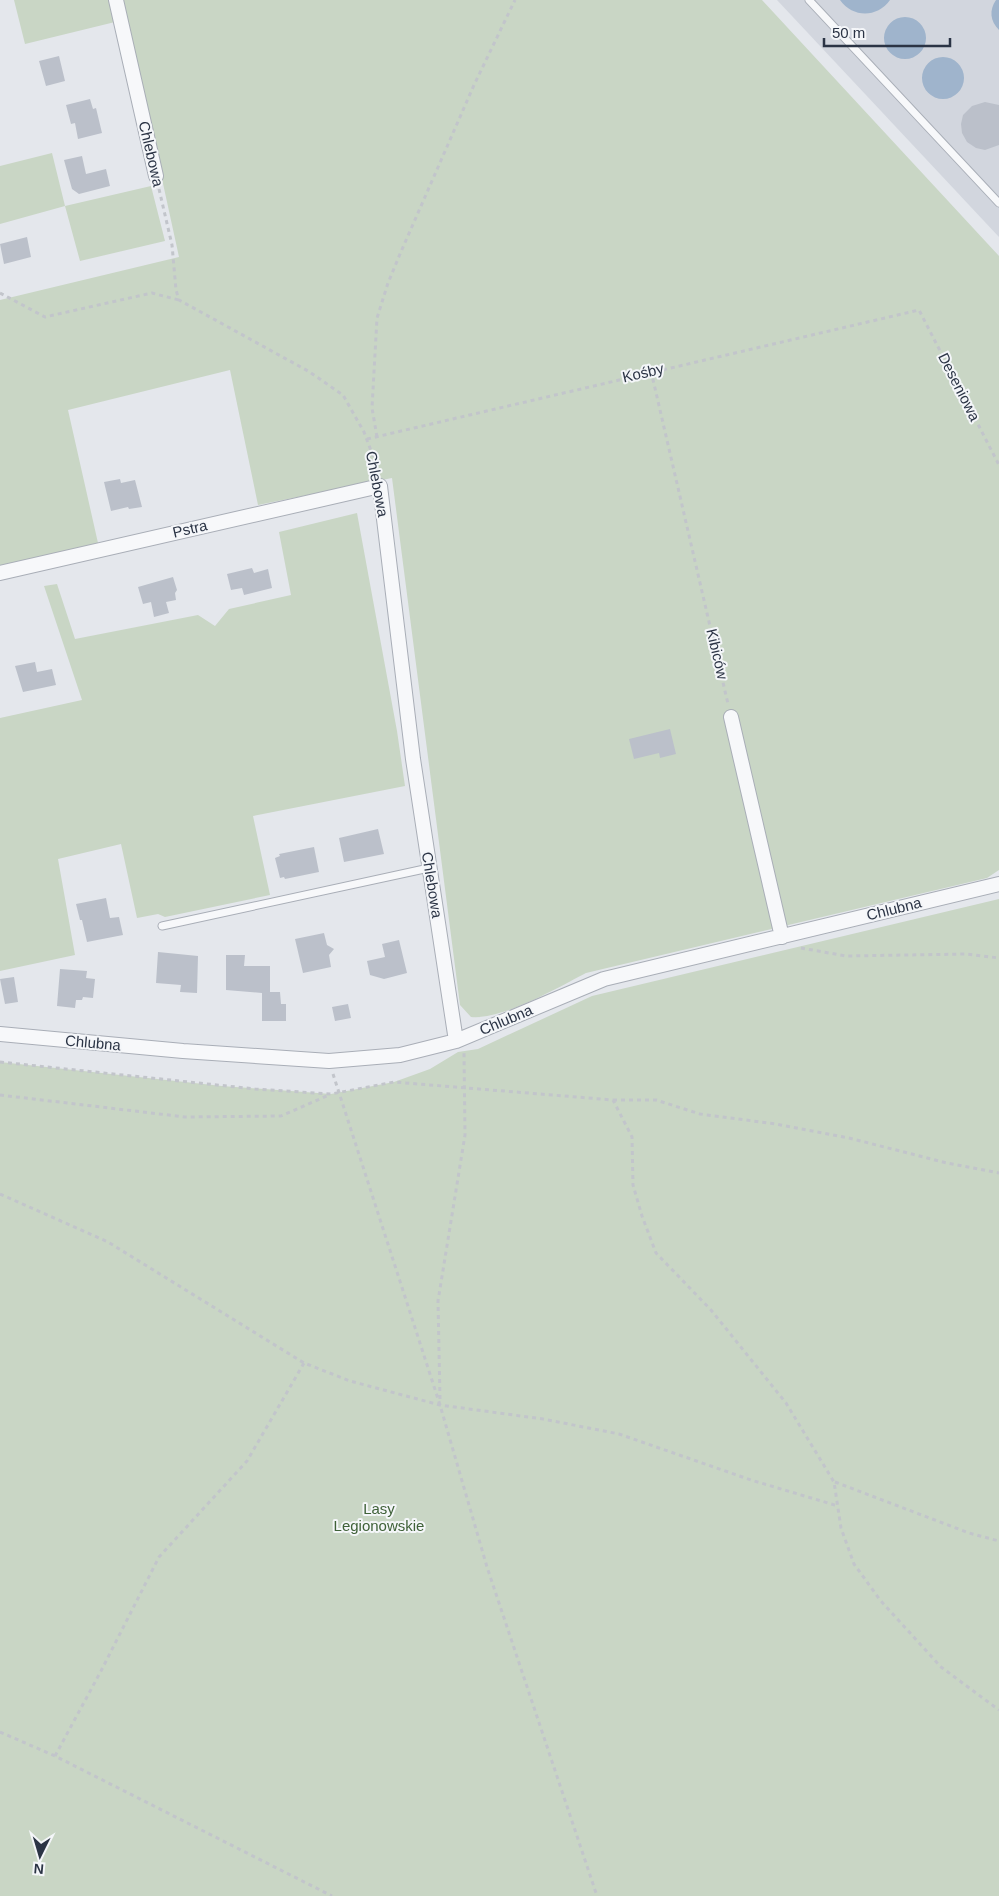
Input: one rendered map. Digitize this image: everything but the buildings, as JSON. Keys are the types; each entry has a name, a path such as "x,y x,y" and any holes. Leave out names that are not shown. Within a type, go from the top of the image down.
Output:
{"street":[{"name":"Chlebowa","path":"116,0 156,176"},
{"name":"Chlebowa","path":"380,486 412,750 429,868 460,1039"},
{"name":"Pstra","path":"0,573 380,486"},
{"path":"731,717 787,942"},
{"name":"Chlubna","path":"0,1034 183,1051 329,1061 400,1055 460,1039 604,979 787,942 999,884"}],"lane":[{"path":"809,0 999,203"},
{"path":"162,926 429,868"}],"path":[{"path":"377,437 372,408 377,318 388,283 451,138 515,0"},
{"name":"Chlebowa","path":"156,176 172,245 176,290 179,300 308,371 343,395 367,439 380,486"},
{"path":"0,293 46,317 152,293 179,300"},
{"name":"Kośby","path":"367,439 651,371 919,310"},
{"name":"Deseniowa","path":"919,310 999,465"},
{"name":"Kibiców","path":"651,371 731,717"},
{"path":"787,942 846,956 967,954 999,958"},
{"path":"440,1405 438,1301 465,1134 465,1088 460,1039"},
{"path":"329,1061 440,1405 487,1567 597,1896"},
{"path":"0,1062 255,1089 331,1094 394,1082 613,1100 656,1100 700,1114 776,1124 849,1138 948,1163 999,1173"},
{"path":"0,1095 195,1116 281,1116 331,1094"},
{"path":"613,1100 632,1137 633,1185 656,1253 711,1310 786,1403 834,1482 841,1528 854,1564 880,1600 941,1667 999,1710"},
{"path":"0,1194 108,1242 304,1363 350,1381 440,1405 543,1420 619,1434 751,1480 838,1506"},
{"path":"55,1756 159,1557 247,1461 304,1363"},
{"path":"834,1482 969,1534 999,1541"},
{"path":"0,1732 55,1756 332,1896"}],"shaded area":[{"path":"777,0 999,0 999,237"}],"green space":[{"path":"14,0 110,0 115,22 25,44"},
{"path":"123,0 762,0 999,256 999,870 987,878 586,973 529,1002 498,1014 471,1017 460,1005 392,478 258,505 230,370 68,410 98,543 0,566 0,300 179,257"},
{"path":"52,153 65,206 0,224 0,166"},
{"path":"151,186 165,241 80,261 65,206"},
{"path":"357,513 397,731 405,786 253,816 270,895 165,917 158,914 137,918 121,844 58,859 75,955 0,971 0,718 82,700 44,586 57,584 75,639 198,615 215,626 229,609 291,595 279,532"},
{"name":"Lasy Legionowskie","path":"999,899 999,1896 0,1896 0,1062 222,1086 331,1094 394,1082 430,1069 458,1052 478,1049 592,996"}],"water":[{"path":"840,0 890,0 879,10 865,14 851,10"},
{"path":"996,0 999,0 999,30 994,23 992,15 992,8"},
{"path":"901,17 909,17 920,23 926,38 920,53 909,59 901,59 890,53 884,42 884,34 890,23"},
{"path":"939,57 947,57 958,63 964,78 958,93 947,99 939,99 928,93 922,82 922,74 928,63"}]}
